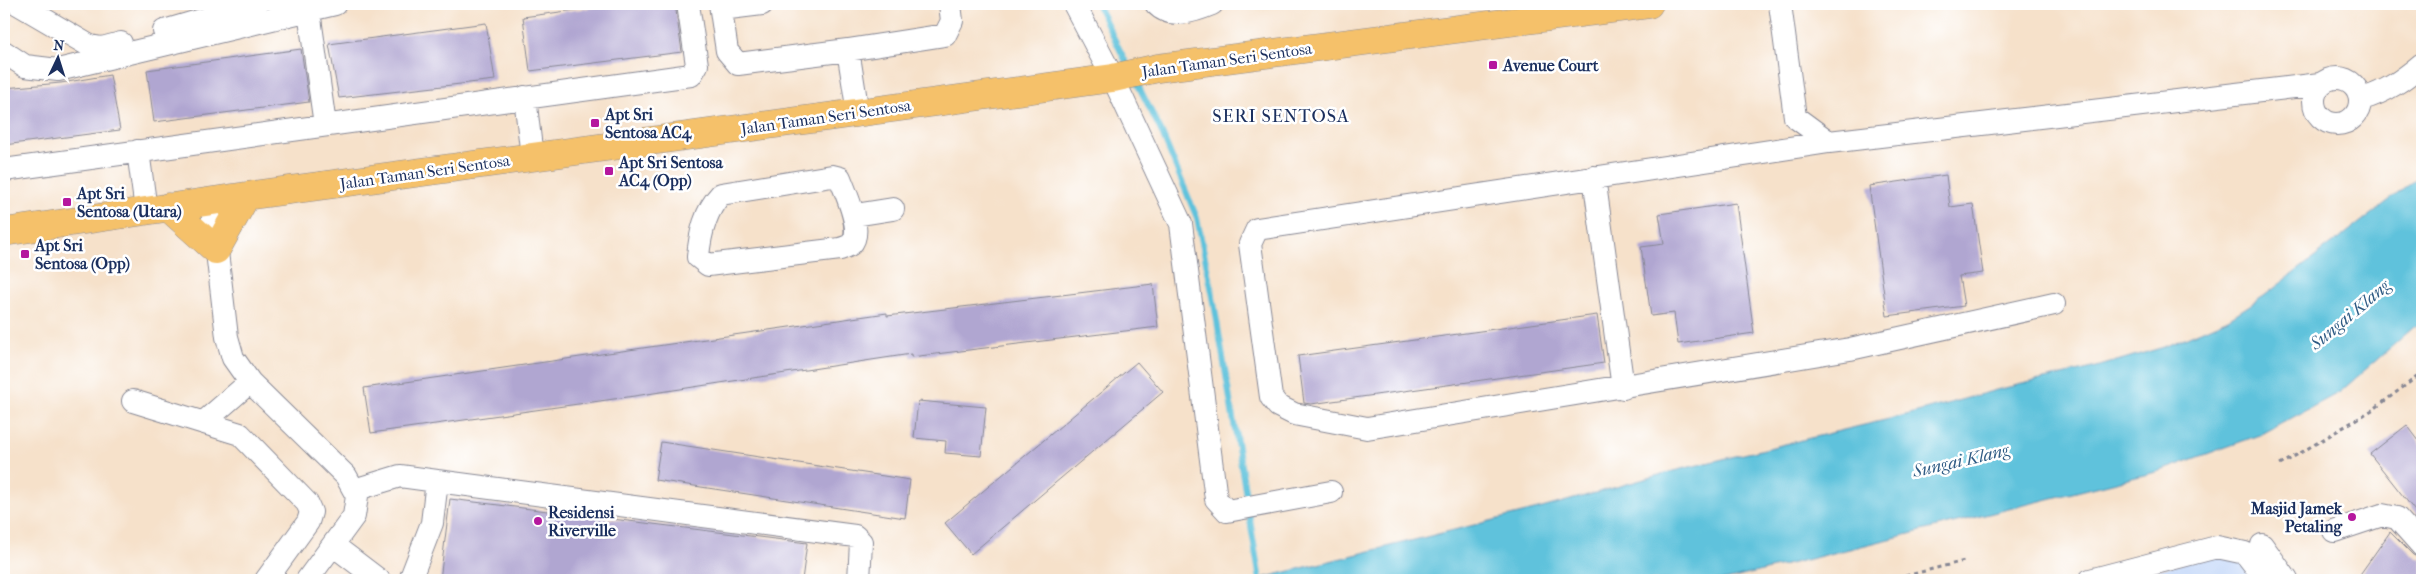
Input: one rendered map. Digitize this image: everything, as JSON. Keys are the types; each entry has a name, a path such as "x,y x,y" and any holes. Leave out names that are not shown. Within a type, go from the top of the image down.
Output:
{"main road":[{"name":"Jalan Taman Seri Sentosa","path":"4,232 157,208 1113,78 1158,68 1543,11 1649,4"},
{"path":"157,208 216,250 246,196"}],"street":[{"path":"29,5 90,46 102,48 256,4"},
{"path":"4,52 25,66 58,70 335,4"},
{"path":"4,170 691,75 697,65 688,4"},
{"path":"762,4 720,6 727,51 738,64 945,35 952,21 950,4"},
{"path":"1074,4 1113,78 1181,224 1216,499 1227,511 1331,492"},
{"path":"1156,4 1159,8 1175,13 1190,12 1212,4 1220,4"},
{"path":"1768,151 1795,117 1780,4"},
{"path":"309,11 326,125"},
{"path":"848,50 858,113"},
{"path":"2362,99 2376,95 2401,82 2422,64"},
{"path":"2054,304 1850,349 1623,388 1367,428 1294,414 1278,406 1271,397 1250,244 1257,229 1594,177 1829,142 2320,84 2339,77 2354,84 2362,99 2358,114 2344,124 2328,123 2316,112 2314,96 2320,84"},
{"path":"525,98 532,157"},
{"path":"1795,117 1829,142"},
{"path":"138,151 157,208"},
{"path":"832,176 840,178 854,215 853,240 851,244 840,249 708,265 698,257 700,235 712,204 721,194 832,176"},
{"path":"1594,177 1623,388"},
{"path":"211,201 227,337 233,358 250,382 346,476 354,490 357,506 354,516 312,578"},
{"path":"854,215 893,209"},
{"path":"204,422 250,382"},
{"path":"133,402 240,434 307,503 311,512 308,522 266,580"},
{"path":"354,490 400,476 855,536 861,542 860,580"},
{"path":"410,580 432,522 437,481"},
{"path":"2334,531 2382,515 2397,518 2422,546"},
{"path":"333,545 379,580"},
{"path":"2262,545 2287,580"},
{"path":"2090,580 2217,546 2245,553 2266,580"},
{"path":"2162,579 2177,556"}],"path":[{"path":"2280,465 2374,410 2422,373"},
{"path":"1890,580 1964,561"}],"shaded area":[{"path":"2221,553 2244,559 2260,580 2120,580"}],"water":[{"name":"Sungai Klang","path":"2422,175 2422,320 2340,392 2262,434 2160,471 1726,580 1254,580 1542,508 1673,471 1910,414 2000,389 2093,368 2164,347 2228,319 2264,296"}],"building":[{"path":"619,4 675,4 682,52 530,71 523,17"},
{"path":"486,23 495,80 339,98 329,44"},
{"path":"301,49 309,102 154,122 147,70"},
{"path":"110,75 120,130 4,145 4,88 61,83"},
{"path":"1946,175 1950,207 1973,204 1983,273 1959,276 1964,306 1887,316 1869,186"},
{"path":"1736,203 1754,333 1678,344 1674,313 1651,316 1641,247 1664,244 1659,214"},
{"path":"1153,284 1158,327 911,357 911,354 621,398 371,433 364,388 887,313 887,316"},
{"path":"1597,315 1604,363 1311,404 1304,403 1298,356"},
{"path":"1137,362 1163,392 971,554 945,523"},
{"path":"918,401 986,407 981,456 945,453 946,441 914,438"},
{"path":"2407,425 2422,445 2422,520 2370,454"},
{"path":"661,442 910,480 905,518 655,480"},
{"name":"Residensi Riverville","path":"450,499 807,543 802,580 440,580"},
{"path":"2390,532 2413,555 2422,559 2422,580 2356,580"}],"waterway":[{"path":"1097,4 1129,68"},
{"path":"1135,79 1161,131 1197,218 1213,297 1260,580"}],"place":[{"name":"Avenue Court","path":"1493,65"},
{"name":"Apt Sri Sentosa AC4","path":"595,123"},
{"name":"Apt Sri Sentosa AC4 (Opp)","path":"609,171"},
{"name":"Apt Sri Sentosa (Utara)","path":"67,202"},
{"name":"Apt Sri Sentosa (Opp)","path":"25,254"},
{"name":"Masjid Jamek Petaling","path":"2352,517"},
{"name":"Residensi Riverville","path":"538,521"}],"district":[{"name":"SERI SENTOSA","path":"1281,116"}]}
